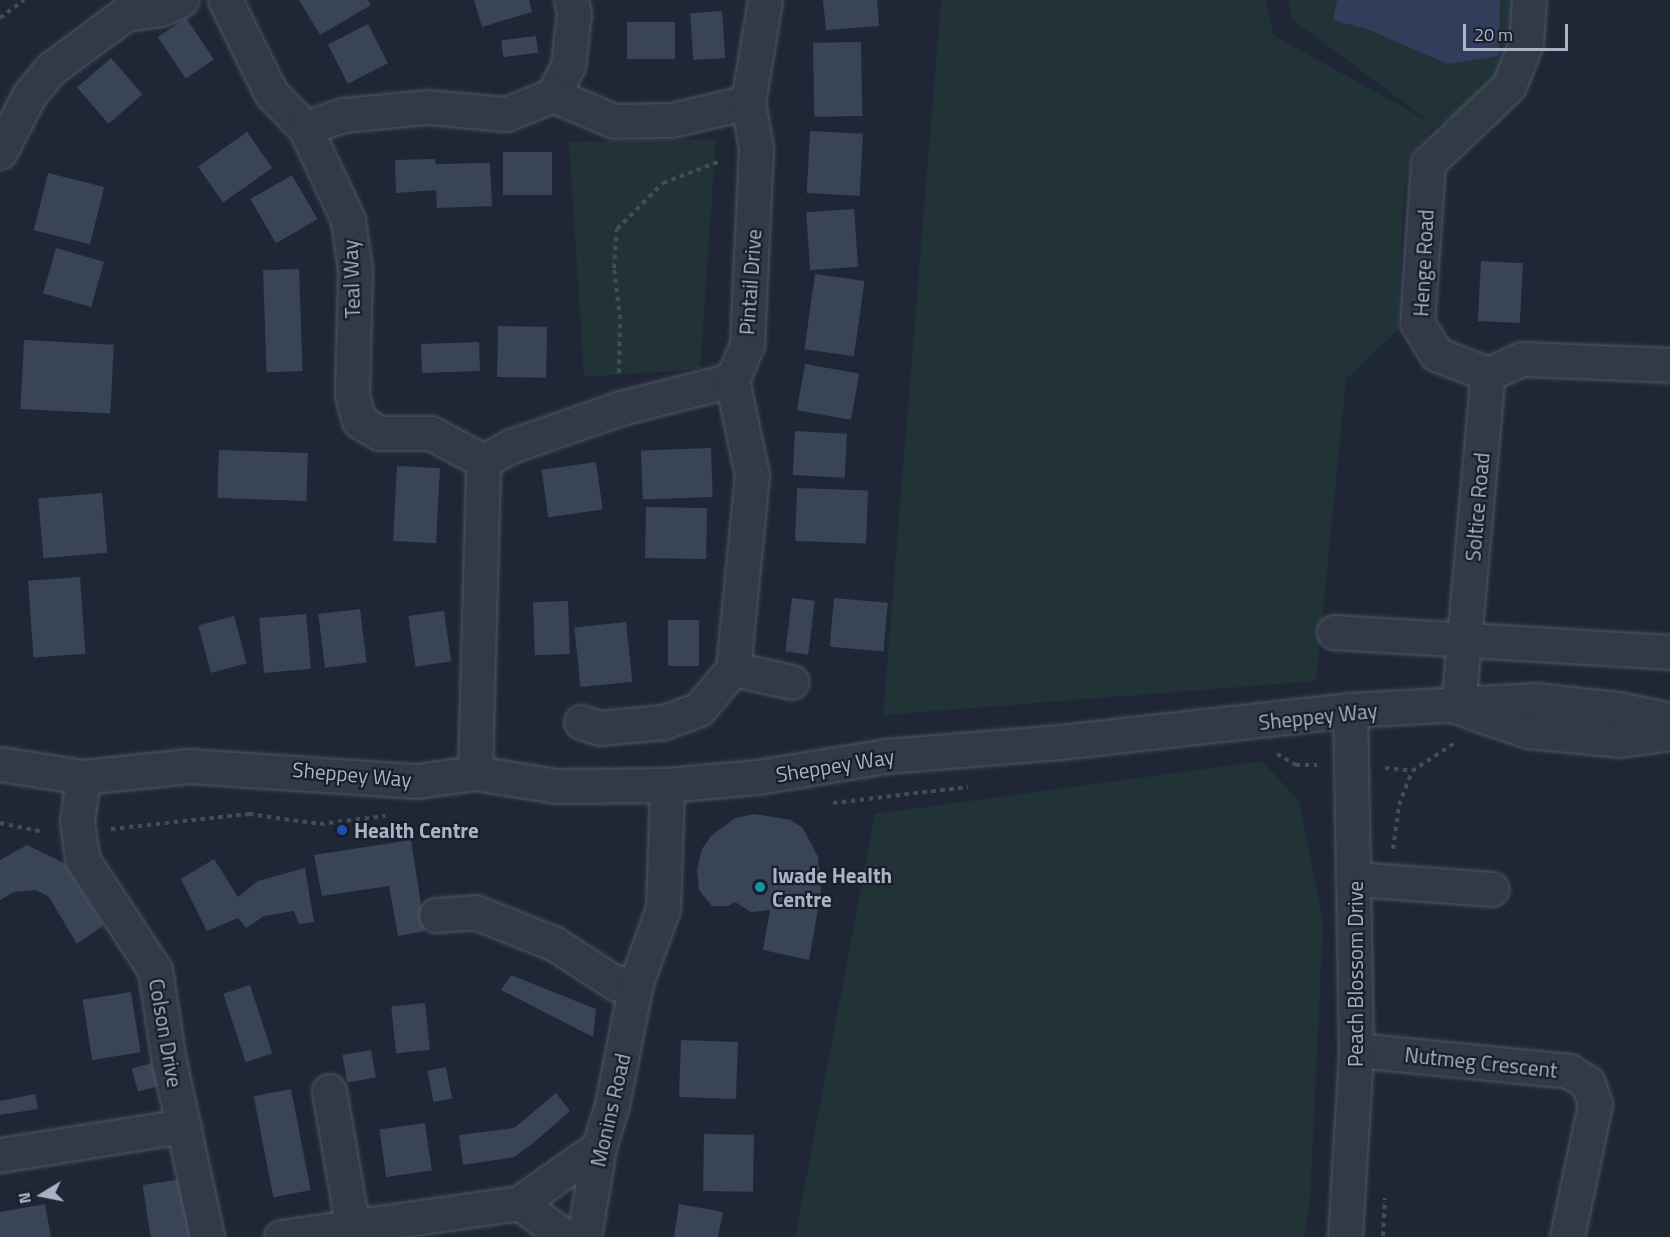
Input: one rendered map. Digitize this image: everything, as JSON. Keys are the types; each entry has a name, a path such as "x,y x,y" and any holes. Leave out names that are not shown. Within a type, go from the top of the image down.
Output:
{"street":[{"path":"0,152 29,95 52,68 125,14 160,9 181,0"},
{"name":"Teal Way","path":"225,0 271,93 305,128 348,220 355,270 352,395 359,421 379,432 431,433 483,461"},
{"path":"305,128 343,115 427,107 506,114 554,95 568,65 574,14 571,0"},
{"name":"Pintail Drive","path":"732,380 747,345 756,149 748,102 765,0"},
{"name":"Henge Road","path":"1488,374 1436,354 1417,323 1428,163 1509,86 1526,43 1529,0"},
{"path":"554,95 614,121 672,120 748,102"},
{"path":"1488,374 1522,359 1670,365"},
{"name":"Soltice Road","path":"1458,707 1466,640 1488,374"},
{"path":"475,773 483,461 511,446 621,408 732,380 752,475 734,669 699,709 664,722 600,728 581,722"},
{"path":"1334,632 1670,652"},
{"path":"734,669 792,682"},
{"name":"Sheppey Way","path":"0,764 83,777 189,766 417,781 475,773 557,786 667,785 757,777 886,756 1060,742 1350,710 1458,707 1535,700 1618,709 1670,720"},
{"path":"1458,707 1528,731 1619,740 1670,733"},
{"name":"Peach Blossom Drive","path":"1345,1237 1356,1050 1355,879 1350,710"},
{"name":"Colson Drive","path":"83,777 77,822 82,859 154,970 207,1237"},
{"name":"Monins Road","path":"584,1237 599,1147 612,1105 636,983 663,908 667,785"},
{"path":"1355,879 1492,889"},
{"path":"436,915 475,912 555,944 615,983 636,983"},
{"name":"Nutmeg Crescent","path":"1356,1050 1569,1071 1588,1083 1595,1104 1567,1237"},
{"path":"329,1091 353,1228"},
{"path":"0,1155 184,1126"},
{"path":"281,1237 519,1203 599,1147"},
{"path":"519,1203 566,1237"}],"path":[{"path":"0,18 24,0"},
{"path":"621,408 620,319 615,268 617,229 663,183 756,149"}],"shaded area":[{"path":"941,0 1266,0 1273,35 1433,124 1293,20 1288,0 1337,0 1333,20 1369,30 1448,64 1499,56 1500,0 1517,0 1518,29 1489,91 1432,130 1410,157 1403,201 1398,330 1346,379 1316,681 883,715"},
{"path":"716,139 700,369 584,377 569,142"},
{"path":"1262,761 1299,801 1323,922 1310,1202 1304,1237 795,1237 875,814"}],"water":[{"path":"1337,0 1500,0 1499,56 1448,64 1369,30 1333,20"}],"building":[{"path":"299,0 368,0 371,5 320,35"},
{"path":"474,0 529,0 532,12 482,27"},
{"path":"823,0 877,0 879,26 826,30"},
{"path":"722,11 725,58 693,60 690,13"},
{"path":"186,18 214,59 186,78 158,37"},
{"path":"627,22 675,22 675,59 627,59"},
{"path":"368,24 388,63 348,84 328,44"},
{"path":"536,36 538,53 503,57 501,40"},
{"path":"861,42 862,116 814,117 813,43"},
{"path":"111,58 142,94 109,124 77,88"},
{"path":"810,131 863,134 860,196 807,193"},
{"path":"247,132 272,168 223,202 198,166"},
{"path":"503,152 552,152 552,195 503,195"},
{"path":"435,159 436,164 490,163 492,206 437,208 436,190 396,193 395,160"},
{"path":"48,173 104,187 90,244 34,230"},
{"path":"292,175 318,219 276,243 250,199"},
{"path":"854,209 858,267 810,270 806,212"},
{"path":"56,248 104,262 91,307 43,293"},
{"path":"1481,261 1523,263 1520,323 1478,321"},
{"path":"299,269 303,371 267,372 263,270"},
{"path":"815,274 865,281 854,356 804,349"},
{"path":"498,326 547,327 546,378 497,377"},
{"path":"24,340 114,345 110,414 20,409"},
{"path":"479,342 480,371 422,373 421,344"},
{"path":"805,364 859,374 851,420 797,410"},
{"path":"795,431 847,434 845,478 793,475"},
{"path":"711,448 713,497 643,499 641,450"},
{"path":"219,450 308,453 306,501 217,498"},
{"path":"596,462 603,510 548,517 542,470"},
{"path":"397,466 440,468 436,543 393,541"},
{"path":"797,488 868,490 866,543 795,541"},
{"path":"102,493 107,553 43,558 38,499"},
{"path":"646,507 707,508 706,559 645,558"},
{"path":"80,577 85,654 33,657 28,581"},
{"path":"792,598 815,601 808,654 785,652"},
{"path":"834,598 888,603 884,652 830,647"},
{"path":"568,601 570,654 535,655 533,602"},
{"path":"360,609 367,663 325,668 318,614"},
{"path":"444,611 451,662 415,667 408,616"},
{"path":"306,614 311,669 264,673 259,618"},
{"path":"234,616 247,663 211,673 198,626"},
{"path":"668,620 699,620 699,666 668,666"},
{"path":"626,622 632,682 581,687 574,627"},
{"name":"Iwade Health Centre","path":"754,814 791,820 803,828 818,857 821,892 809,960 763,950 770,910 751,912 735,902 728,906 712,906 699,890 697,870 702,849 711,836 735,818"},
{"path":"411,840 425,931 398,936 389,886 322,896 314,855"},
{"path":"27,845 64,863 104,925 77,944 49,897 36,890 14,892 0,900 0,860"},
{"path":"214,859 238,897 258,881 305,868 314,922 299,924 294,911 264,916 246,928 238,918 207,931 181,879"},
{"path":"511,975 596,1009 593,1037 501,990"},
{"path":"250,985 272,1053 246,1062 223,994"},
{"path":"131,992 141,1052 92,1060 83,1000"},
{"path":"425,1003 430,1050 396,1053 391,1007"},
{"path":"681,1040 738,1042 736,1099 679,1097"},
{"path":"371,1050 376,1078 347,1083 342,1055"},
{"path":"152,1063 158,1086 138,1092 132,1068"},
{"path":"446,1067 452,1098 433,1102 427,1071"},
{"path":"291,1089 311,1190 273,1197 254,1096"},
{"path":"556,1093 570,1111 532,1144 514,1157 463,1165 459,1135 514,1128"},
{"path":"35,1094 38,1109 0,1115 0,1101"},
{"path":"425,1123 432,1171 386,1177 379,1129"},
{"path":"704,1134 754,1135 753,1192 703,1191"},
{"path":"181,1179 190,1237 151,1237 142,1185"},
{"path":"45,1204 51,1237 0,1237 0,1212"},
{"path":"679,1204 723,1212 718,1237 674,1237"}],"place":[{"name":"Health Centre","path":"342,830"},
{"name":"Iwade Health Centre","path":"760,887"}]}
